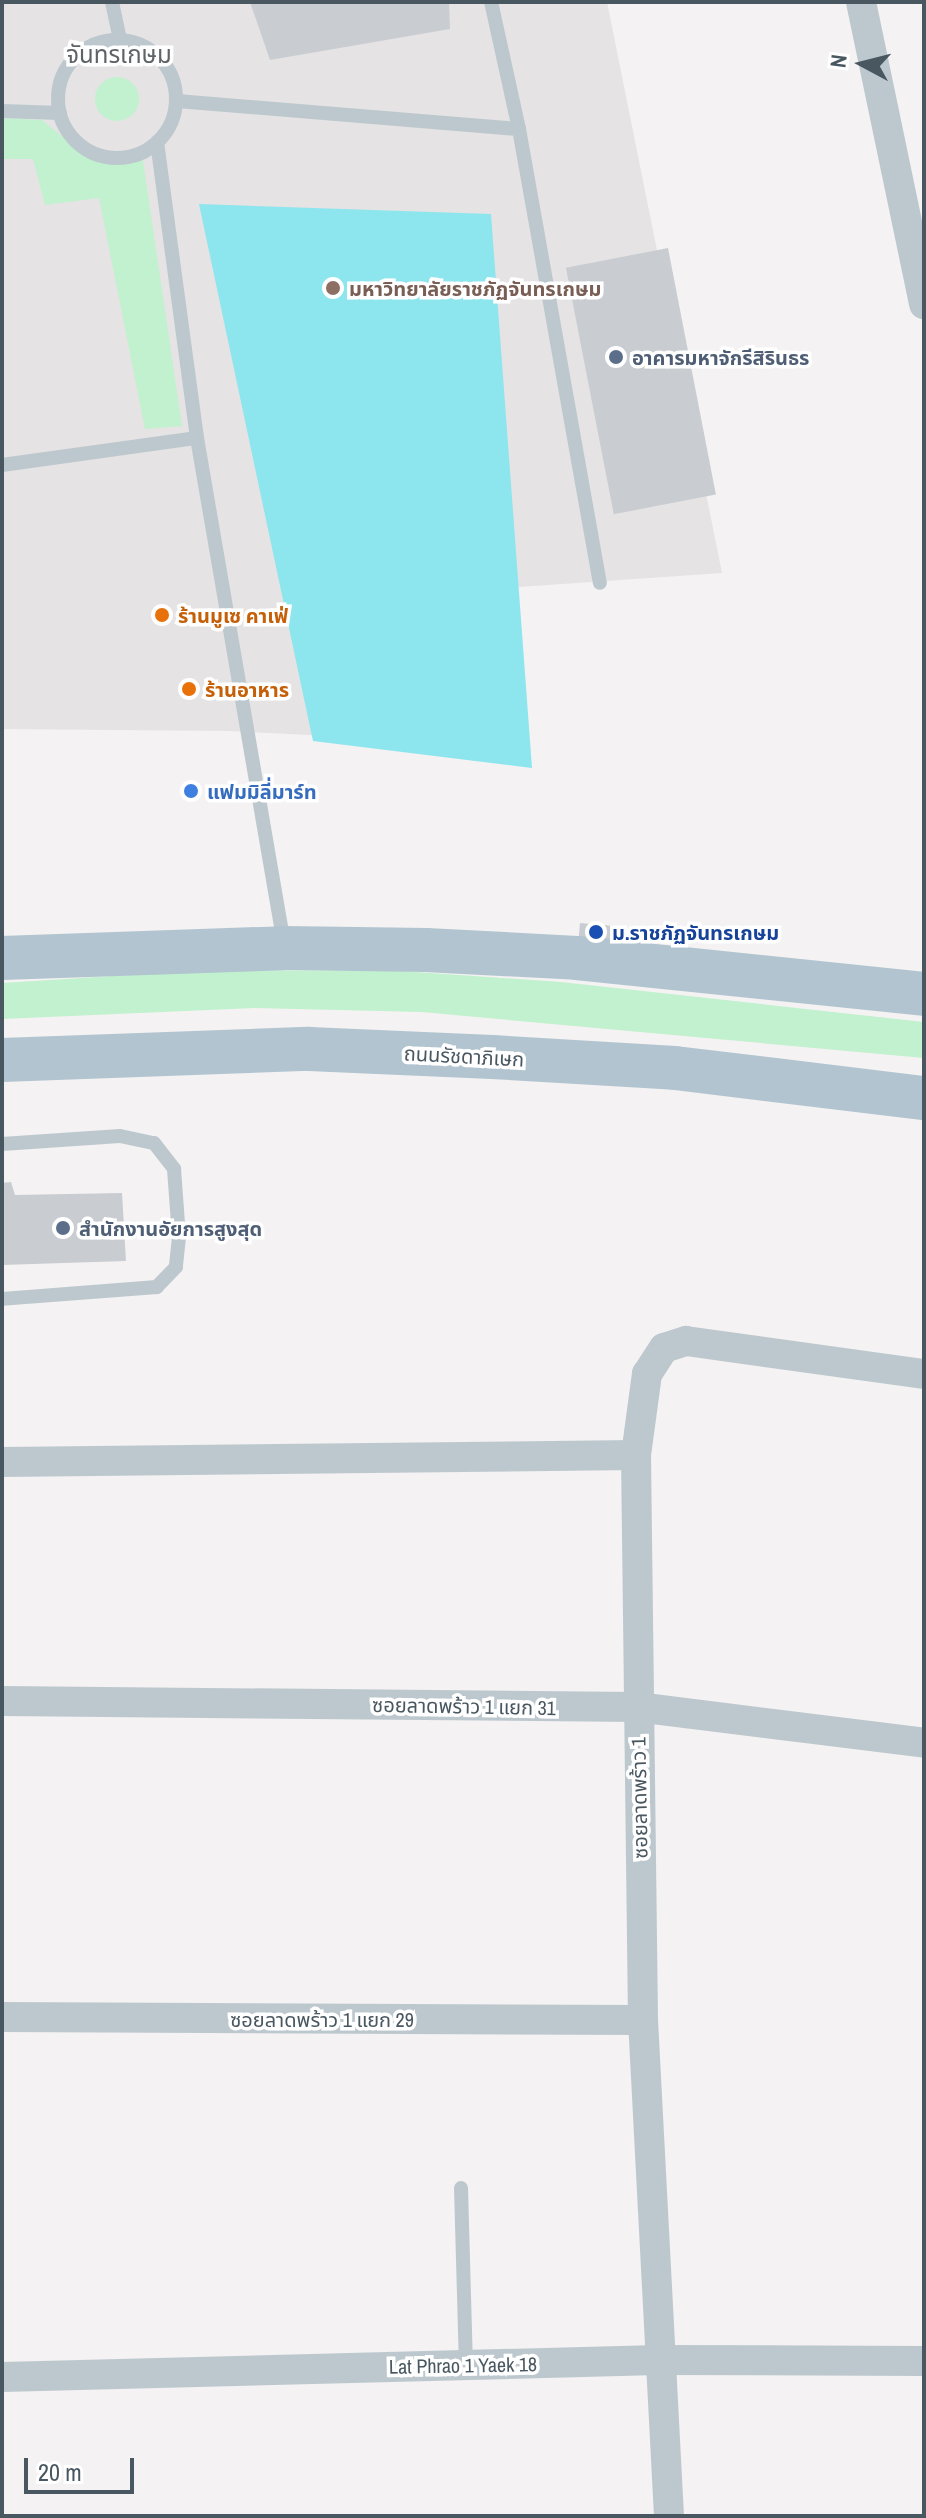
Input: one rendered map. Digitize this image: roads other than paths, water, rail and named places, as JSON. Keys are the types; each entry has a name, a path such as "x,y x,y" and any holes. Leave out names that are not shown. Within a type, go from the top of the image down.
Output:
{"main road":[{"path":"2,958 284,948 577,958 924,994"},
{"name":"ถนนรัชดาภิเษก","path":"2,1060 309,1049 416,1053 675,1068 924,1098"}],"street":[{"path":"861,2 924,304"},
{"name":"ซอยลาดพร้าว 1","path":"669,2516 658,2360 643,2020 636,1455 647,1374 664,1348 686,1341 924,1374"},
{"path":"2,1462 636,1455"},
{"name":"ซอยลาดพร้าว 1 แยก 31","path":"2,1701 637,1707 924,1743"},
{"name":"ซอยลาดพร้าว 1 แยก 29","path":"2,2017 643,2020"},
{"name":"Lat Phrao 1 Yaek 18","path":"2,2377 658,2360 924,2361"}],"lane":[{"path":"112,2 120,39"},
{"path":"491,2 519,129 600,583"},
{"path":"157,142 130,156 100,156 68,132 60,113 58,95 72,61 101,41 120,39 138,43 160,59 174,82 177,101 157,142 197,438 284,948"},
{"path":"177,101 519,129"},
{"path":"2,111 60,113"},
{"path":"2,465 197,438"},
{"path":"2,1144 120,1136 154,1143 174,1169 179,1237 176,1267 157,1287 2,1299"},
{"path":"461,2188 466,2365"}],"water":[{"path":"199,204 491,214 532,768 313,741"}],"place":[{"name":"มหาวิทยาลัยราชภัฏจันทรเกษม","path":"333,288"},
{"name":"อาคารมหาจักรีสิรินธร","path":"616,357"},
{"name":"ร้านมูเซ คาเฟ่","path":"162,615"},
{"name":"ร้านอาหาร","path":"189,689"},
{"name":"แฟมมิลี่มาร์ท","path":"191,791"},
{"name":"ม.ราชภัฏจันทรเกษม","path":"596,932"},
{"name":"สำนักงานอัยการสูงสุด","path":"63,1228"}],"district":[{"name":"จันทรเกษม","path":"119,55"}]}
